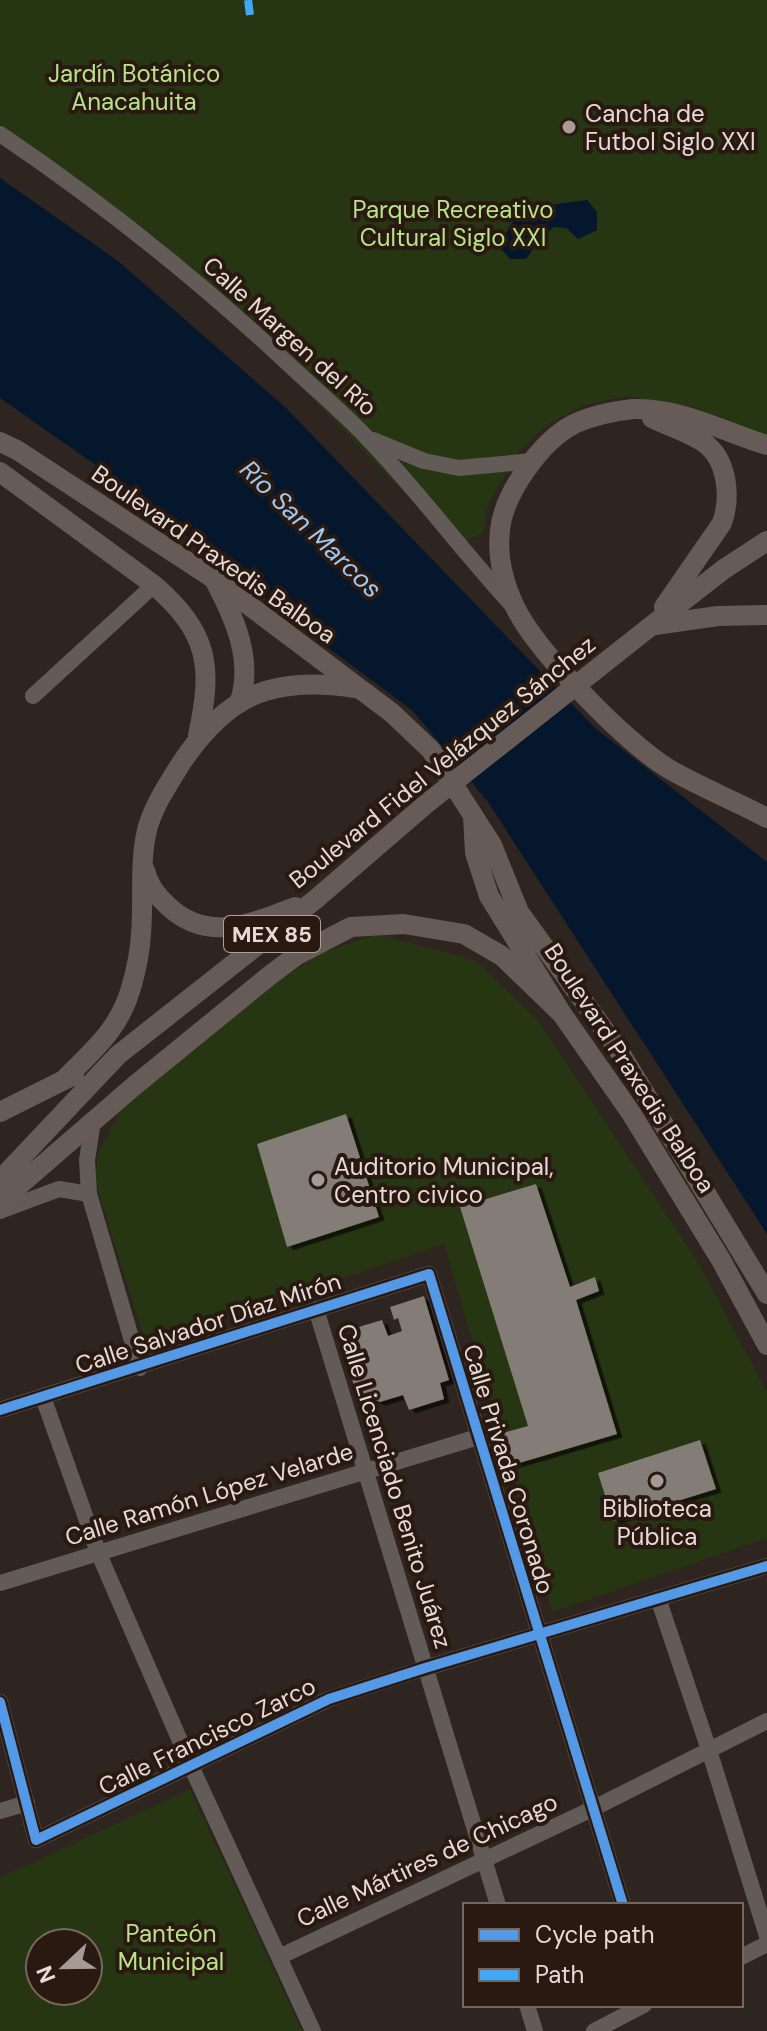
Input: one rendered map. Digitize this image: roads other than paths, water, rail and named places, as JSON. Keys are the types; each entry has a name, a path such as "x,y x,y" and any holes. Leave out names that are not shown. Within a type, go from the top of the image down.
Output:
{"main road":[{"path":"767,445 669,411 634,409 573,424 545,447 523,473 508,502 500,530 502,571 516,609 552,659 639,748 669,769 767,818"},
{"path":"634,409 712,449 727,484 727,509 722,523 651,626"},
{"name":"Boulevard Praxedis Balboa","path":"0,430 8,446 214,579 392,713 431,750 492,845 519,912 616,1046 734,1235 767,1294"},
{"path":"0,472 154,585 177,606 198,636 207,673 198,738"},
{"name":"Boulevard Fidel Velázquez Sánchez","path":"0,1180 114,1058 316,899 426,804 724,569 767,541"},
{"path":"214,579 240,639 245,686 240,701"},
{"path":"651,626 718,616 767,615"},
{"path":"64,1080 114,1029 131,989 141,937 147,829 161,795 198,738 217,718 240,701 295,684 324,683 359,688"},
{"name":"Boulevard Praxedis Balboa","path":"473,812 475,853 489,896 562,1014 631,1113 721,1260 767,1344"},
{"path":"143,859 147,878 162,900 182,919 200,926 229,927 257,922 316,899"},
{"path":"0,1202 278,969 351,927 404,924 464,934 502,956 562,1014"},
{"name":"Boulevard Fidel Velázquez Sánchez","path":"0,1112 114,1058"}],"street":[{"name":"Calle Margen del Río","path":"0,134 103,209 231,310 367,438 430,507 468,558 516,609"},
{"path":"367,438 424,461 459,468 533,461"},
{"path":"33,696 154,585"},
{"path":"93,1121 87,1160 89,1194 140,1368"},
{"path":"0,1211 59,1189 89,1194"},
{"name":"Calle Salvador Díaz Mirón","path":"0,1410 429,1274"},
{"name":"Calle Privada Coronado","path":"429,1274 622,1903"},
{"name":"Calle Licenciado Benito Juárez","path":"316,1309 497,1903"},
{"path":"43,1397 98,1552 191,1766 313,2031"},
{"name":"Calle Ramón López Velarde","path":"0,1583 478,1437"},
{"name":"Calle Francisco Zarco","path":"27,1803 36,1840 329,1699 767,1566"},
{"path":"658,1598 767,1936"},
{"path":"0,1702 27,1803 0,1811"},
{"name":"Calle Mártires de Chicago","path":"279,1957 592,1809 767,1721"},
{"path":"743,1956 767,1944"},
{"path":"528,2007 535,2031"},
{"path":"594,2031 640,2007"}],"water":[{"name":"Río San Marcos","path":"0,178 118,261 285,407 596,729 767,862 767,1234 488,802 413,711 311,635 120,482 0,398"},
{"path":"587,200 597,212 597,230 578,239 566,228 554,227 526,259 510,259 501,249 506,233 522,214 544,206"}],"place":[{"name":"Cancha de Futbol Siglo XXI","path":"569,127"},
{"name":"Auditorio Municipal, Centro civico","path":"318,1180"},
{"name":"Biblioteca Pública","path":"657,1481"}],"park label":[{"name":"Jardín Botánico Anacahuita","path":"134,87"},
{"name":"Parque Recreativo Cultural Siglo XXI","path":"453,223"},
{"name":"Panteón Municipal","path":"171,1947"}]}
